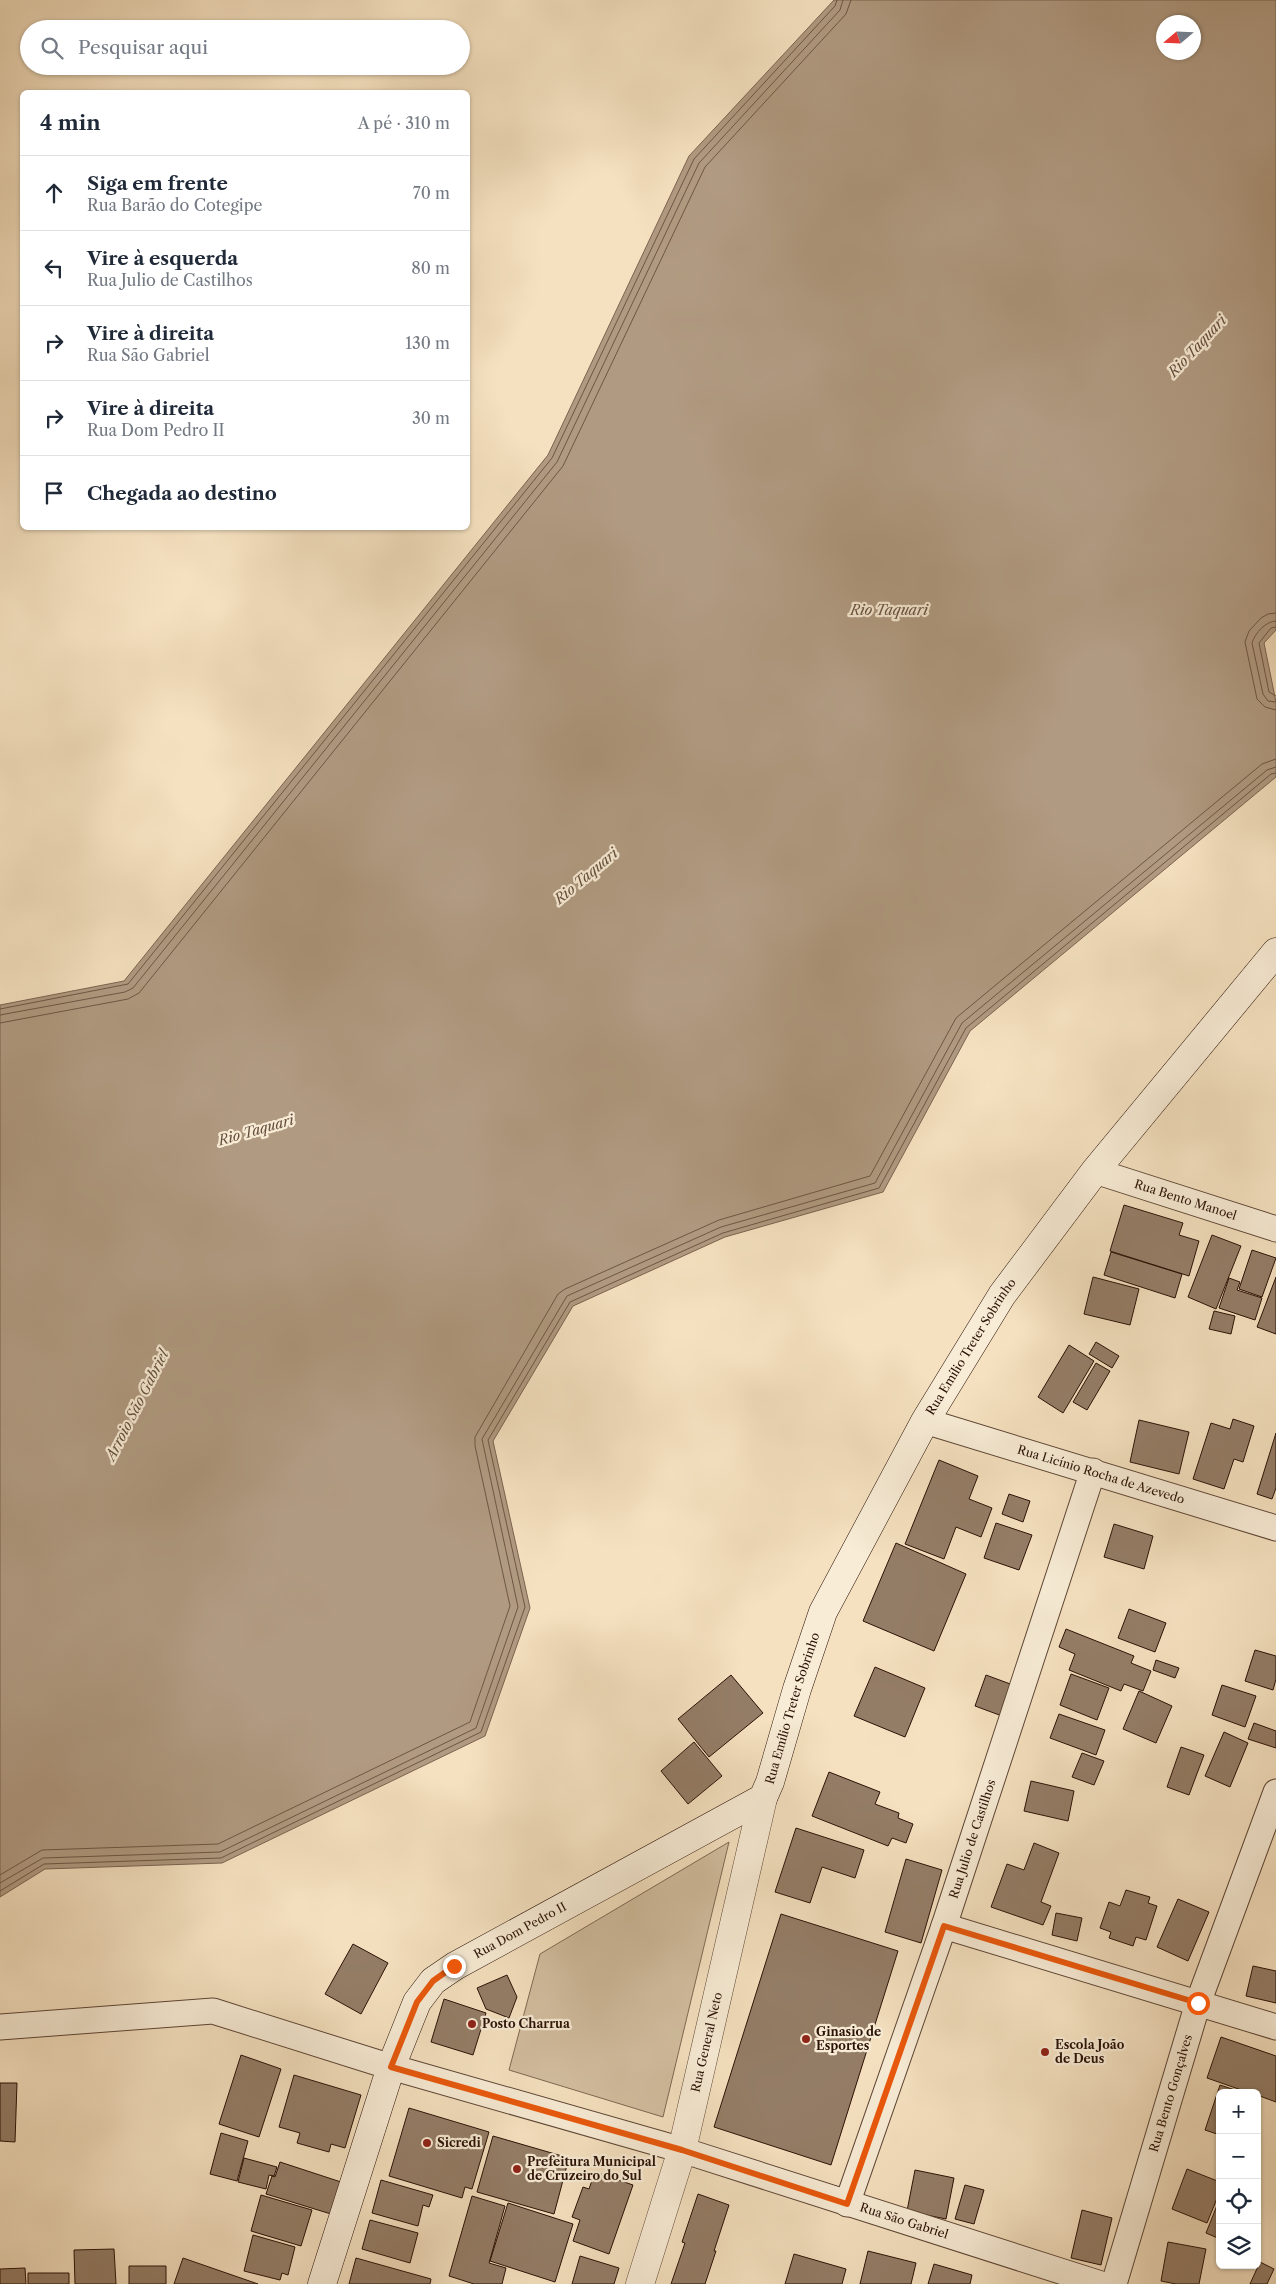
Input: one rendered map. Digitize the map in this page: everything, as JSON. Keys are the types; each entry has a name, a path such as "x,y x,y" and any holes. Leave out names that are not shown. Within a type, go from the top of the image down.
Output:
{"main road":[{"name":"Rua Emílio Treter Sobrinho","path":"762,1798 770,1782 796,1689 823,1612 925,1421 1002,1296 1095,1171 1276,952"},
{"name":"Rua Dom Pedro II","path":"322,2284 391,2067 417,2002 433,1981 454,1966 762,1798"},
{"name":"Rua General Neto","path":"640,2284 682,2150 762,1798"}],"street":[{"name":"Rua Bento Manoel","path":"1095,1171 1276,1229"},
{"name":"Rua Licínio Rocha de Azevedo","path":"925,1421 1276,1528"},
{"name":"Rua Julio de Castilhos","path":"847,2204 944,1926 1094,1471"},
{"name":"Rua Bento Gonçalves","path":"1114,2284 1198,2003 1276,1792"},
{"path":"944,1926 1276,2027"},
{"name":"Rua São Gabriel","path":"0,2027 213,2011 391,2067 682,2150 1101,2284"}],"shaded area":[{"path":"729,1842 663,2117 509,2070 540,1954"}],"water":[{"name":"Rio Taquari","path":"834,0 1276,0 1276,630 1264,643 1276,702 1276,777 970,1031 883,1192 725,1237 573,1306 493,1441 530,1608 485,1736 222,1863 45,1869 0,1897 0,1005 124,981 548,455 689,156"}],"building":[{"path":"1124,1205 1183,1223 1179,1235 1199,1241 1189,1276 1110,1251"},
{"path":"1212,1235 1241,1246 1216,1309 1188,1297"},
{"path":"1252,1250 1276,1258 1262,1297 1239,1289"},
{"path":"1111,1252 1182,1274 1175,1298 1104,1275"},
{"path":"1093,1277 1139,1289 1130,1325 1084,1314"},
{"path":"1276,1277 1276,1334 1257,1327"},
{"path":"1229,1278 1240,1282 1237,1290 1262,1298 1255,1320 1219,1308"},
{"path":"1214,1311 1235,1316 1231,1334 1209,1329"},
{"path":"1096,1342 1119,1356 1112,1368 1089,1354"},
{"path":"1069,1345 1094,1361 1063,1413 1038,1397"},
{"path":"1096,1363 1110,1371 1087,1410 1073,1402"},
{"path":"1233,1419 1254,1426 1243,1462 1234,1459 1224,1489 1193,1479 1211,1423 1230,1429"},
{"path":"1139,1420 1189,1432 1179,1474 1130,1462"},
{"path":"1276,1433 1276,1488 1272,1499 1257,1494"},
{"path":"939,1460 978,1476 969,1499 992,1508 981,1537 956,1527 944,1559 905,1544"},
{"path":"1009,1494 1030,1501 1023,1522 1002,1514"},
{"path":"996,1523 1032,1535 1019,1570 984,1558"},
{"path":"1114,1524 1153,1536 1144,1569 1104,1557"},
{"path":"896,1543 966,1574 934,1651 863,1621"},
{"path":"1129,1609 1166,1623 1155,1652 1118,1638"},
{"path":"1066,1629 1134,1656 1131,1663 1151,1671 1143,1691 1124,1684 1121,1691 1069,1670 1075,1654 1059,1647"},
{"path":"1255,1650 1276,1656 1276,1679 1273,1690 1245,1681"},
{"path":"1156,1660 1179,1668 1175,1678 1153,1670"},
{"path":"875,1667 925,1688 905,1737 854,1716"},
{"path":"1071,1674 1109,1688 1097,1720 1060,1705"},
{"path":"731,1675 763,1713 709,1757 678,1719"},
{"path":"986,1675 1013,1685 1002,1716 975,1706"},
{"path":"1222,1685 1256,1696 1245,1727 1212,1715"},
{"path":"1139,1691 1172,1706 1156,1743 1123,1729"},
{"path":"1059,1714 1105,1730 1096,1755 1050,1738"},
{"path":"1254,1723 1276,1731 1276,1748 1248,1739"},
{"path":"1224,1732 1248,1743 1230,1787 1205,1776"},
{"path":"694,1742 722,1776 688,1804 661,1771"},
{"path":"1181,1747 1204,1755 1189,1795 1167,1787"},
{"path":"1082,1753 1104,1761 1094,1785 1072,1777"},
{"path":"829,1772 880,1792 875,1804 899,1813 898,1818 913,1824 906,1843 892,1838 888,1846 812,1816"},
{"path":"1031,1781 1074,1791 1068,1821 1024,1811"},
{"path":"796,1828 864,1850 855,1878 822,1867 810,1903 775,1892"},
{"path":"1034,1843 1059,1853 1041,1902 1051,1906 1043,1925 991,1907 1007,1864 1024,1870"},
{"path":"906,1859 942,1870 921,1943 885,1932"},
{"path":"1126,1890 1150,1897 1148,1903 1157,1906 1146,1940 1136,1937 1133,1946 1109,1938 1111,1932 1100,1928 1109,1902 1120,1906"},
{"path":"1178,1899 1209,1912 1188,1961 1157,1947"},
{"path":"1056,1913 1082,1918 1077,1941 1052,1935"},
{"name":"Ginasio de Esportes","path":"781,1914 898,1951 831,2165 714,2127"},
{"path":"353,1944 388,1963 361,2014 325,1994"},
{"path":"1253,1966 1276,1971 1276,2003 1246,1996"},
{"path":"507,1975 517,1997 509,2018 486,2009 477,1988"},
{"path":"444,1999 486,2013 473,2055 431,2042"},
{"path":"1221,2037 1276,2056 1276,2102 1261,2096 1261,2089 1239,2089 1207,2078"},
{"path":"241,2055 281,2069 259,2137 219,2124"},
{"path":"294,2075 361,2095 345,2148 331,2144 329,2152 297,2143 300,2133 279,2127"},
{"path":"0,2083 17,2083 15,2142 0,2141"},
{"path":"1220,2085 1232,2089 1219,2089"},
{"path":"1216,2097 1216,2134 1205,2130"},
{"path":"409,2108 489,2132 472,2189 465,2187 462,2198 389,2176"},
{"path":"221,2133 248,2141 237,2181 210,2174"},
{"path":"493,2136 569,2158 554,2214 477,2192"},
{"path":"244,2158 277,2167 274,2176 269,2175 266,2189 238,2182"},
{"path":"280,2162 341,2182 331,2214 266,2194 272,2176 275,2177"},
{"path":"1187,2169 1216,2180 1216,2201 1207,2223 1172,2209"},
{"path":"915,2170 954,2178 946,2219 907,2211"},
{"path":"595,2172 633,2185 609,2254 573,2241 580,2220 572,2217 583,2187 589,2189"},
{"path":"381,2180 433,2195 429,2207 423,2205 418,2226 372,2213"},
{"path":"965,2185 984,2190 974,2224 955,2219"},
{"path":"698,2194 729,2205 714,2251 716,2251 705,2284 671,2284 685,2243 682,2242"},
{"path":"261,2195 312,2210 301,2246 251,2231"},
{"path":"472,2196 505,2206 489,2263 506,2268 502,2284 474,2284 449,2276"},
{"path":"508,2203 573,2224 555,2282 490,2261"},
{"path":"1216,2208 1216,2237 1206,2233"},
{"path":"1082,2210 1112,2218 1101,2265 1071,2258"},
{"path":"370,2220 418,2233 410,2263 362,2249"},
{"path":"253,2235 295,2247 288,2275 282,2273 280,2280 244,2271"},
{"path":"1168,2242 1206,2249 1199,2284 1176,2284 1161,2281"},
{"path":"114,2249 116,2284 75,2284 74,2250"},
{"path":"868,2251 916,2263 911,2284 860,2284"},
{"path":"794,2254 846,2269 842,2284 785,2284"},
{"path":"580,2256 619,2268 614,2284 572,2284"},
{"path":"183,2258 258,2284 174,2284"},
{"path":"356,2258 431,2279 430,2284 349,2284"},
{"path":"1261,2262 1274,2269 1267,2284 1250,2284 1257,2269 1261,2269"},
{"path":"934,2264 972,2275 970,2284 928,2284"},
{"path":"129,2266 166,2266 166,2284 129,2284"},
{"path":"25,2268 26,2284 0,2284 0,2269"},
{"path":"28,2273 69,2273 69,2284 28,2284"}],"place":[{"name":"Posto Charrua","path":"472,2024"},
{"name":"Ginasio de Esportes","path":"806,2039"},
{"name":"Escola João de Deus","path":"1045,2052"},
{"name":"Sicredi","path":"427,2143"},
{"name":"Prefeitura Municipal de Cruzeiro do Sul","path":"517,2169"}],"route":[{"path":"454,1966 433,1981 417,2002 391,2067 682,2150 847,2204 944,1926 1198,2003"}],"water label":[{"name":"Arroio São Gabriel","path":"137,1405"}]}
